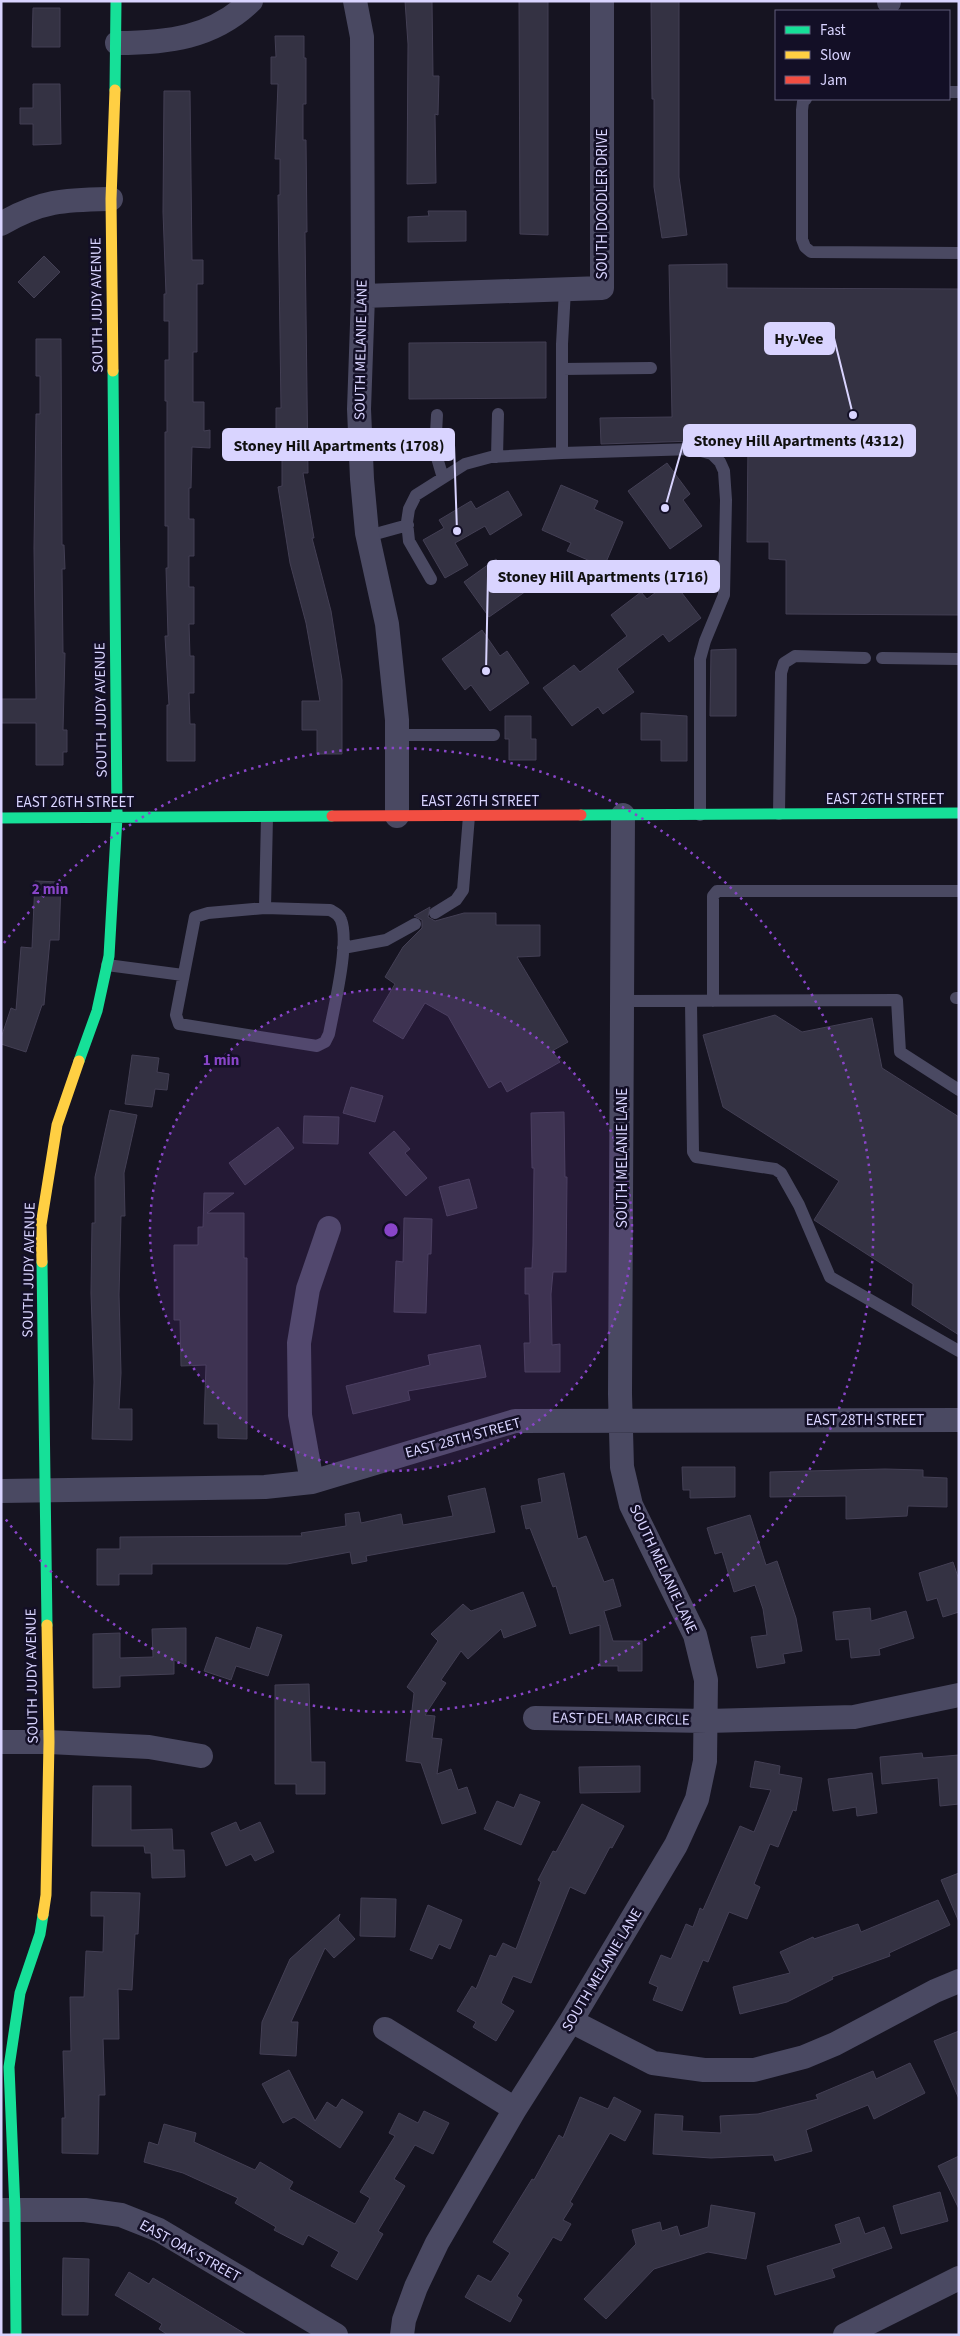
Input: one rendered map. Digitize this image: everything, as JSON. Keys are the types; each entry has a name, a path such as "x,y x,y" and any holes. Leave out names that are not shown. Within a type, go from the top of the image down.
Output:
{"street":[{"name":"SOUTH JUDY AVENUE","path":"16,2335 8,2210 9,2067 20,1993 40,1934 46,1895 49,1742 41,1224 57,1125 97,1011 107,965 117,817 111,199 117,43 116,1"},
{"path":"117,43 162,41 211,30 226,22 251,1"},
{"name":"SOUTH MELANIE LANE","path":"355,1 362,37 363,296 359,409 362,479 368,536 387,624 397,735 397,816"},
{"name":"SOUTH DOODLER DRIVE","path":"363,296 602,288 602,1"},
{"path":"1,224 24,210 63,200 111,199"},
{"name":"EAST 26TH STREET","path":"1,818 959,813"},
{"name":"SOUTH MELANIE LANE","path":"402,2335 404,2320 416,2287 437,2243 515,2109 571,2021 676,1846 697,1799 705,1761 707,1721 706,1680 695,1636 631,1505 622,1467 620,1421 623,815"},
{"path":"312,1482 300,1415 299,1343 308,1289 329,1228"},
{"name":"EAST 28TH STREET","path":"1,1491 265,1488 312,1482 514,1421 959,1420"},
{"name":"EAST DEL MAR CIRCLE","path":"535,1718 707,1721 854,1717 959,1695"},
{"path":"1,1742 49,1742 149,1747 201,1756"},
{"path":"571,2021 653,2063 704,2070 754,2070 804,2058 835,2044 935,1991 959,1981"},
{"path":"385,2029 515,2109"},
{"name":"EAST OAK STREET","path":"8,2210 85,2210 121,2215 159,2230 336,2335"},
{"path":"845,2335 870,2329 959,2278"}],"lane":[{"path":"805,100 802,110 802,240 805,247 811,252 959,253"},
{"path":"562,452 562,369 565,290"},
{"path":"562,369 650,368"},
{"path":"498,414 498,457"},
{"path":"437,415 435,451 443,478"},
{"path":"431,580 409,541 409,509 416,495 465,464 498,457 562,452 694,450 712,454 720,462 724,471 726,572 724,595 705,641 700,659 700,815"},
{"path":"368,536 408,525"},
{"path":"779,814 781,672 784,663 794,656 866,658"},
{"path":"882,658 959,659"},
{"path":"397,735 494,734"},
{"path":"435,913 456,900 463,890 470,816"},
{"path":"264,908 267,817"},
{"path":"713,1001 713,896 717,891 959,891"},
{"path":"264,908 330,910 337,913 341,919 345,938 329,1034 325,1042 317,1046 179,1024 176,1015 195,917 208,913 264,908"},
{"path":"343,948 386,940 415,924"},
{"path":"107,965 183,975"},
{"path":"622,1001 897,1000 900,1052 959,1090"},
{"path":"692,1001 693,1152 696,1157 775,1169 781,1173 799,1205 830,1278 959,1351"}],"building":[{"path":"405,1 432,1 433,76 439,76 438,115 435,114 436,183 407,184 408,44"},
{"path":"519,1 548,1 548,235 520,234"},
{"path":"651,1 679,1 679,177 687,235 662,238 654,187"},
{"path":"33,8 60,8 60,47 32,47"},
{"path":"275,36 304,36 306,104 303,104 303,140 306,140 307,232 305,232 308,473 303,473 314,538 312,538 331,611 342,680 342,754 317,754 317,730 302,730 302,701 320,701 306,623 290,563 278,487 282,486 282,452 276,452 276,408 281,408 278,195 280,195 280,159 275,159 278,84 271,84 271,57 276,57"},
{"path":"33,84 60,84 61,144 33,145 33,124 20,124 20,108 33,108"},
{"path":"164,91 190,91 192,260 203,260 203,284 197,284 197,352 193,352 193,402 204,402 204,431 210,430 210,448 192,447 191,488 189,488 189,519 194,519 194,556 189,556 189,587 194,587 194,624 189,624 190,656 194,656 194,693 189,693 190,724 195,724 195,761 167,761 167,705 169,705 165,636 168,636 166,568 168,568 168,526 165,526 165,432 167,432 167,401 165,401 165,360 169,360 169,321 164,321 164,294 166,294 163,212"},
{"path":"428,211 466,211 466,241 408,242 408,217 429,216"},
{"path":"44,256 60,272 34,298 18,282"},
{"path":"727,264 727,288 959,289 959,615 786,614 786,560 769,559 769,542 747,542 748,442 694,441 601,444 600,418 672,417 669,265"},
{"path":"36,339 61,339 62,545 64,545 65,569 62,569 63,653 65,653 63,730 67,730 67,752 63,752 63,765 36,765 36,723 1,723 1,699 36,699 34,548 36,414 40,414 40,376 36,376"},
{"path":"546,342 546,398 409,399 409,343"},
{"path":"667,463 690,494 683,500 702,526 670,549 628,491"},
{"path":"561,485 598,501 594,509 623,522 604,567 567,551 571,543 542,530"},
{"path":"508,491 522,515 490,535 485,526 455,543 468,565 445,578 423,540 444,528 439,520 471,501 476,509"},
{"path":"496,559 506,574 514,569 529,589 489,617 464,582"},
{"path":"672,580 701,618 669,642 663,634 617,669 634,692 603,714 598,707 572,726 543,688 574,665 580,672 627,636 611,615 641,592 647,599"},
{"path":"482,630 500,656 507,651 529,683 490,711 471,685 465,690 442,659"},
{"path":"736,649 736,716 710,716 711,650"},
{"path":"641,713 687,716 687,761 661,761 661,740 641,740"},
{"path":"505,716 531,716 531,739 536,739 536,760 509,760 509,739 505,739"},
{"path":"35,881 61,882 59,940 50,940 44,1005 42,1005 26,1052 1,1044 1,1038 11,1008 16,1010 21,947 32,948"},
{"path":"430,907 428,917 435,921 464,913 496,913 496,925 540,925 540,956 517,957 568,1042 552,1051 560,1062 507,1092 501,1081 489,1088 448,1016 425,1003 403,1039 373,1021 395,984 385,977 403,947 422,928 422,920 414,916"},
{"path":"775,1015 802,1032 872,1018 882,1068 959,1117 959,1335 912,1305 913,1284 814,1220 839,1181 723,1107 703,1035"},
{"path":"132,1055 159,1058 157,1072 169,1074 167,1090 155,1089 152,1107 125,1104"},
{"path":"351,1087 383,1096 375,1122 343,1113"},
{"path":"110,1110 137,1115 124,1173 125,1216 121,1216 119,1295 121,1373 119,1409 132,1409 132,1440 92,1439 94,1382 91,1293 92,1223 95,1223 95,1177"},
{"path":"564,1112 565,1177 567,1177 566,1272 553,1272 551,1294 552,1345 560,1344 560,1372 525,1372 524,1343 530,1343 529,1294 525,1294 525,1268 532,1268 533,1245 534,1168 532,1168 531,1113"},
{"path":"304,1116 339,1117 338,1144 303,1143"},
{"path":"278,1127 294,1148 245,1185 229,1163"},
{"path":"394,1131 410,1149 405,1153 427,1178 406,1196 369,1153"},
{"path":"469,1179 477,1208 447,1216 439,1187"},
{"path":"204,1193 234,1193 207,1213 244,1213 244,1258 247,1258 247,1439 218,1438 218,1424 204,1424 206,1365 181,1366 180,1320 174,1320 174,1245 198,1245 198,1227 203,1227"},
{"path":"404,1218 432,1219 431,1254 428,1254 426,1313 394,1312 396,1261 403,1262"},
{"path":"480,1345 486,1377 408,1391 410,1400 353,1414 346,1386 430,1365 428,1355"},
{"path":"682,1467 735,1467 735,1497 690,1498 690,1490 683,1490"},
{"path":"923,1470 923,1477 947,1478 947,1507 908,1506 907,1516 846,1519 846,1496 770,1497 770,1472"},
{"path":"564,1473 578,1539 586,1536 604,1582 613,1579 621,1606 604,1611 613,1641 642,1641 642,1671 618,1671 618,1666 600,1666 600,1625 570,1634 556,1586 553,1587 530,1528 526,1529 521,1506 542,1502 538,1479"},
{"path":"485,1488 495,1532 366,1556 367,1561 352,1564 350,1552 287,1564 152,1564 152,1574 119,1574 119,1585 97,1585 97,1549 120,1549 120,1537 302,1536 301,1533 346,1526 345,1514 359,1512 361,1523 401,1514 403,1525 453,1516 448,1496"},
{"path":"750,1515 766,1565 777,1561 796,1618 802,1651 783,1654 785,1663 757,1668 751,1637 767,1635 763,1609 755,1585 734,1592 722,1552 715,1554 707,1528"},
{"path":"953,1562 959,1580 959,1612 943,1617 937,1598 927,1601 919,1573"},
{"path":"523,1592 536,1626 504,1638 501,1629 468,1659 461,1651 441,1680 446,1683 425,1715 435,1716 432,1738 442,1739 437,1774 451,1769 458,1790 467,1787 476,1813 442,1824 421,1763 406,1761 414,1693 407,1687 438,1641 431,1634 463,1604 471,1611"},
{"path":"870,1608 871,1621 906,1611 914,1638 879,1649 880,1655 851,1658 849,1639 836,1640 833,1612"},
{"path":"257,1627 282,1635 268,1676 236,1666 231,1680 204,1671 216,1637 250,1649"},
{"path":"186,1628 186,1665 174,1660 174,1674 120,1676 120,1687 93,1688 93,1634 120,1633 120,1658 153,1657 152,1629"},
{"path":"309,1684 311,1762 325,1762 325,1794 296,1794 296,1784 275,1784 275,1685"},
{"path":"922,1753 923,1758 959,1755 959,1804 940,1806 938,1778 882,1784 880,1757"},
{"path":"755,1761 780,1766 779,1774 802,1778 796,1811 793,1810 778,1847 770,1844 754,1884 760,1887 747,1919 729,1912 708,1962 703,1960 682,2011 653,2000 658,1987 649,1983 661,1955 671,1959 686,1924 693,1927 700,1908 703,1910 740,1826 754,1832 771,1790 750,1787"},
{"path":"640,1766 640,1792 580,1793 579,1767"},
{"path":"872,1773 877,1813 857,1816 856,1807 833,1811 828,1779"},
{"path":"93,1786 131,1786 131,1830 172,1829 173,1850 184,1850 185,1877 152,1878 151,1853 145,1853 144,1846 92,1846"},
{"path":"520,1794 540,1802 521,1845 484,1829 497,1801 514,1808"},
{"path":"582,1804 624,1826 612,1848 610,1847 585,1894 570,1887 531,1983 513,1976 501,2003 514,2011 496,2041 473,2027 476,2022 457,2011 472,1986 476,1989 490,1955 496,1957 503,1943 516,1949 541,1882 538,1880 553,1851 556,1852"},
{"path":"236,1822 240,1831 260,1822 274,1852 255,1861 251,1854 226,1866 211,1833"},
{"path":"959,1873 959,1922 941,1880"},
{"path":"91,1892 140,1893 138,1934 135,1934 132,1990 118,1989 119,2039 103,2039 105,2095 99,2095 98,2154 62,2153 62,2118 65,2118 63,2051 71,2051 70,1997 84,1997 86,1951 103,1952 104,1916 91,1916"},
{"path":"361,1898 396,1899 395,1937 360,1936"},
{"path":"938,1900 950,1925 889,1953 890,1956 832,1977 833,1979 787,2002 740,2014 733,1987 790,1973 780,1952 813,1937 814,1939 858,1924 861,1932"},
{"path":"428,1905 462,1920 450,1949 439,1944 432,1959 410,1950"},
{"path":"340,1914 338,1920 355,1939 334,1958 325,1948 291,2022 298,2022 296,2056 260,2054 262,2022 290,1959"},
{"path":"959,2031 959,2099 934,2041"},
{"path":"910,2063 925,2093 874,2119 868,2105 806,2130 812,2151 775,2161 773,2155 711,2158 653,2154 655,2114 683,2116 682,2131 721,2133 720,2116 758,2114 818,2099 816,2095 873,2071 876,2079"},
{"path":"289,2070 315,2121 327,2102 336,2108 342,2099 363,2112 340,2148 294,2117 283,2123 262,2084"},
{"path":"580,2097 608,2109 614,2097 641,2111 625,2141 610,2133 570,2202 573,2204 563,2220 571,2224 561,2241 553,2237 517,2296 522,2300 510,2322 465,2297 478,2275 491,2282 510,2253 493,2242 532,2179 534,2180 559,2135 563,2138"},
{"path":"424,2111 449,2123 433,2154 415,2145 394,2179 405,2186 378,2231 383,2234 357,2280 331,2266 339,2252 308,2235 303,2245 274,2230 276,2227 235,2203 238,2198 183,2173 144,2162 149,2142 158,2145 164,2124 196,2133 194,2142 255,2170 260,2162 293,2182 289,2189 355,2224 370,2198 360,2192 395,2136 389,2133 399,2113 418,2123"},
{"path":"959,2156 959,2209 938,2166"},
{"path":"940,2192 948,2221 901,2234 893,2206"},
{"path":"711,2205 755,2213 746,2259 708,2252 654,2269 606,2319 584,2299 636,2244 632,2230 660,2222 662,2231 677,2226 680,2236 708,2227"},
{"path":"859,2217 865,2234 884,2227 892,2248 832,2269 835,2277 775,2295 767,2266 841,2243 835,2225"},
{"path":"63,2258 89,2259 88,2315 62,2315"},
{"path":"129,2272 149,2284 153,2278 247,2335 168,2335 159,2329 162,2324 115,2295"}],"traffic: fast":[{"path":"115,90 116,1"},
{"path":"79,1061 97,1011 109,956 117,817 113,371"},
{"path":"581,815 959,813"},
{"path":"1,818 332,816"},
{"path":"42,1262 47,1625"},
{"path":"16,2335 15,2210 9,2067 20,1993 40,1934 43,1915"}],"traffic: slow":[{"path":"113,371 111,199 115,90"},
{"path":"42,1262 41,1225 57,1125 79,1061"},
{"path":"43,1915 46,1895 49,1742 47,1625"}],"traffic: jam":[{"path":"332,816 581,815"}],"place":[{"name":"Hy-Vee","path":"853,415"},
{"name":"Stoney Hill Apartments (4312)","path":"665,508"},
{"name":"Stoney Hill Apartments (1708)","path":"457,531"},
{"name":"Stoney Hill Apartments (1716)","path":"486,671"}]}
